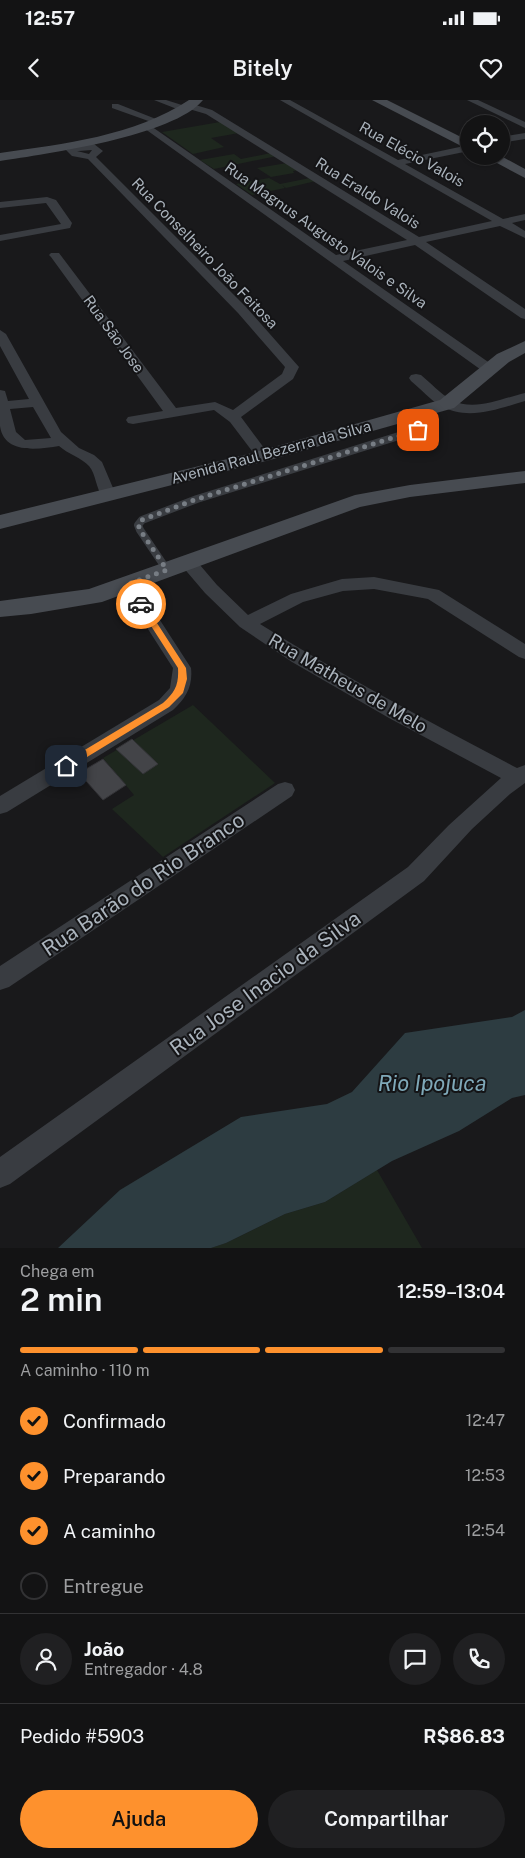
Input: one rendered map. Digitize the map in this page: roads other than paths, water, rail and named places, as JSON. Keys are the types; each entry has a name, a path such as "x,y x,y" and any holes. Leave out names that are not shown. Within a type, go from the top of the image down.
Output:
{"main road":[{"path":"378,100 460,142"},
{"path":"0,157 106,138 151,124 190,105"},
{"path":"508,165 525,174"},
{"path":"0,609 93,596 355,502 410,491 525,478"}],"street":[{"name":"Rua Eraldo Valois","path":"158,100 190,105 209,112 417,241 525,315"},
{"path":"287,101 300,100"},
{"path":"471,100 525,125"},
{"name":"Rua Elécio Valois","path":"287,101 525,235"},
{"path":"114,106 151,124"},
{"name":"Rua Magnus Augusto Valois e Silva","path":"151,124 489,369"},
{"path":"510,138 525,136"},
{"path":"397,163 460,149"},
{"name":"Rua Conselheiro João Feitosa","path":"91,157 242,310 292,367 291,373 233,416"},
{"path":"0,205 47,200 52,202 67,223 66,226 60,228 0,238"},
{"path":"335,259 525,217"},
{"name":"Rua São Jose","path":"55,255 172,413"},
{"path":"0,334 54,434 61,441 97,465 108,495"},
{"name":"Avenida Raul Bezerra da Silva","path":"0,522 263,456 447,404 503,358 525,346"},
{"path":"416,378 447,404 466,409 474,409 525,397"},
{"path":"37,402 1,400 8,434 20,444 43,445 61,441"},
{"path":"133,420 215,406 225,408 263,456"},
{"name":"Rua Matheus de Melo","path":"188,562 211,589 246,623 299,657 396,713 521,775"},
{"path":"246,623 298,598 342,585 374,583 433,594 525,653"},
{"path":"0,806 166,705 178,693 183,679 182,668 128,584"},
{"name":"Rua Jose Inacio da Silva","path":"0,1174 416,874 441,845 521,775"},
{"name":"Rua Barão do Rio Branco","path":"0,979 285,790"}],"lane":[{"path":"167,570 140,530 138,524 142,520 197,499 418,430"}],"water":[{"name":"Rio Ipojuca","path":"525,1010 525,1095 512,1098 459,1131 392,1161 325,1202 285,1214 226,1243 211,1248 58,1248 120,1190 241,1117 327,1104 352,1092 405,1033 512,1017"}]}
